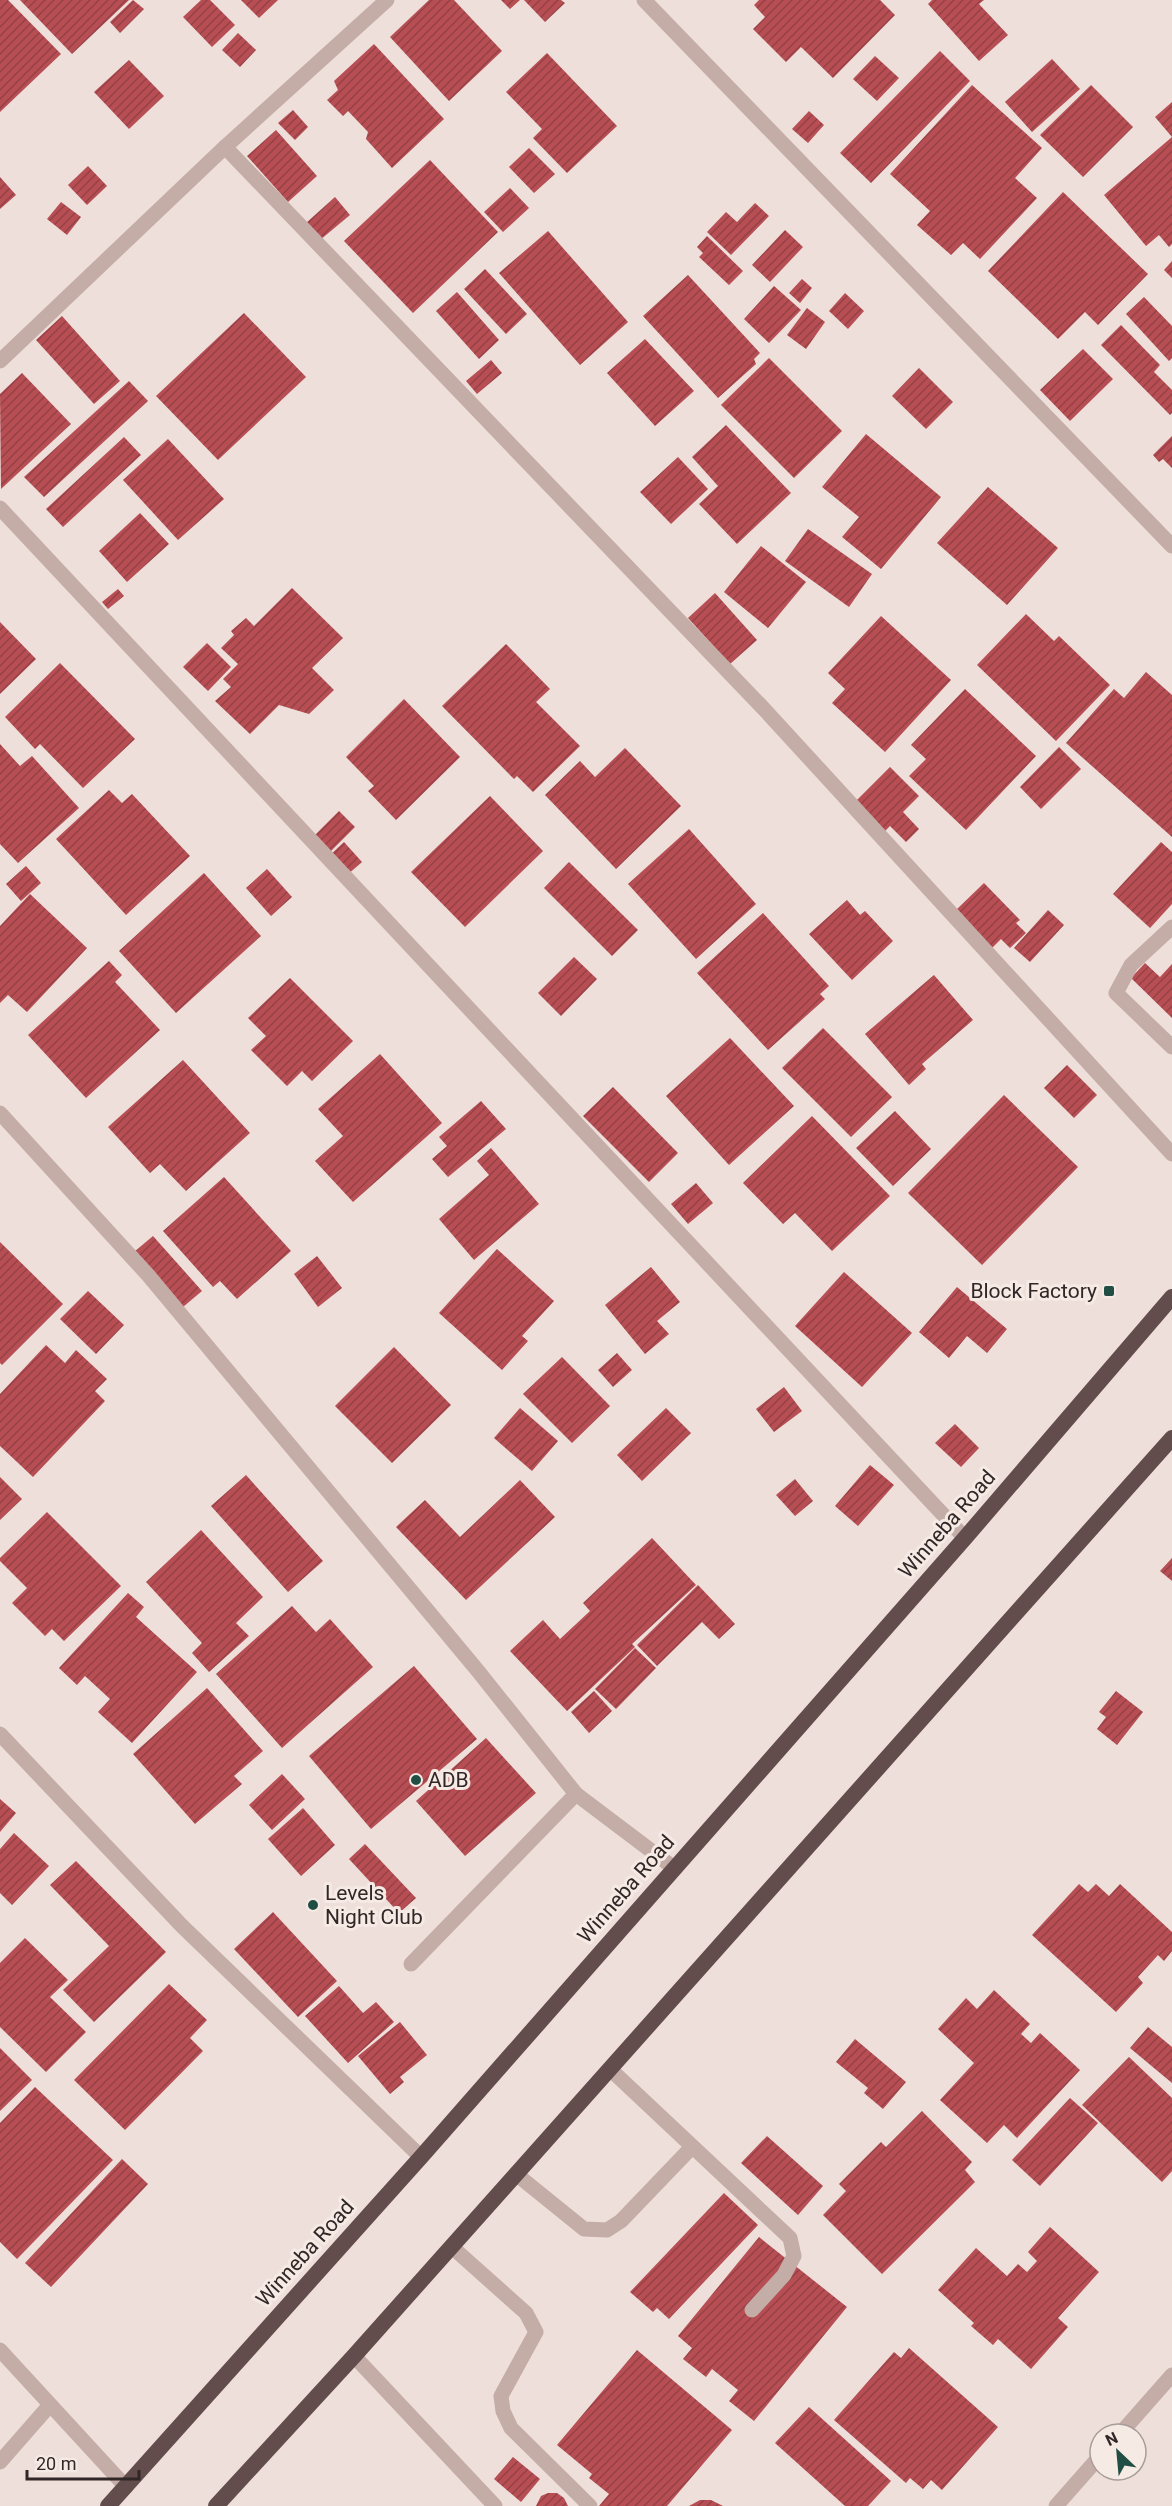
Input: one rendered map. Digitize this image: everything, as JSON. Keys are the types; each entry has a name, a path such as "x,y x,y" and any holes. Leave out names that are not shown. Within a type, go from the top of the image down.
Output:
{"highway":[{"name":"Winneba Road","path":"108,2506 421,2157 964,1538 1172,1297"},
{"path":"216,2506 452,2247 1171,1442"}],"street":[{"path":"0,361 225,147 387,0"},
{"path":"644,0 1172,546"},
{"path":"225,147 764,709 1172,1154"},
{"path":"0,508 964,1538"},
{"path":"1172,927 1131,965 1116,993 1172,1047"},
{"path":"0,1113 148,1275 478,1671 576,1794 674,1868"},
{"path":"0,1734 182,1926 421,2157"},
{"path":"411,1964 576,1794"},
{"path":"610,2069 790,2238 794,2256 784,2274 752,2310"},
{"path":"516,2174 584,2229 607,2230 621,2221 692,2147"},
{"path":"452,2247 526,2313 536,2332 501,2396 503,2411 511,2428 590,2506"},
{"path":"0,2350 49,2406 126,2487"},
{"path":"354,2356 495,2506"},
{"path":"1131,2422 1172,2375"},
{"path":"0,2462 49,2406"},
{"path":"1056,2506 1088,2470"}],"building":[{"path":"0,0 8,0 61,54 0,112"},
{"path":"20,0 129,0 72,54"},
{"path":"133,0 144,9 120,33 110,22"},
{"path":"201,0 210,0 235,25 212,47 183,17"},
{"path":"241,0 278,0 259,18"},
{"path":"429,0 454,0 502,51 449,101 390,37"},
{"path":"501,0 520,0 510,9"},
{"path":"524,0 561,0 565,3 545,22"},
{"path":"759,0 880,0 895,15 833,78 801,47 786,62 753,29 765,17 754,5"},
{"path":"932,0 984,0 979,4 1008,35 979,61 928,4"},
{"path":"238,33 256,50 240,67 222,50"},
{"path":"374,44 444,119 392,168 366,139 368,132 348,111 343,116 327,100 338,90 334,81"},
{"path":"940,51 970,81 871,183 840,153"},
{"path":"547,53 617,126 567,173 533,138 542,129 506,92"},
{"path":"875,56 899,78 877,101 853,79"},
{"path":"1052,59 1080,89 1032,132 1005,102"},
{"path":"129,60 164,96 129,129 94,92"},
{"path":"972,85 1042,148 1015,178 1037,198 980,259 963,243 951,255 917,225 930,211 890,174"},
{"path":"1091,85 1133,127 1083,177 1040,135"},
{"path":"1172,102 1172,137 1155,117"},
{"path":"293,110 308,127 295,140 278,123"},
{"path":"809,111 824,125 808,143 792,129"},
{"path":"276,130 317,176 288,202 247,156"},
{"path":"1172,137 1172,244 1169,247 1159,235 1146,246 1104,195"},
{"path":"529,148 555,174 534,193 509,167"},
{"path":"430,160 498,232 413,313 344,241"},
{"path":"88,166 107,186 87,205 68,185"},
{"path":"0,177 16,195 0,209"},
{"path":"510,188 529,208 503,232 484,212"},
{"path":"1063,192 1148,274 1098,325 1085,312 1058,339 988,271"},
{"path":"335,197 350,215 320,240 306,223"},
{"path":"61,202 81,217 67,235 47,219"},
{"path":"755,203 769,216 731,255 707,232 726,212 737,222"},
{"path":"785,230 803,247 770,282 752,265"},
{"path":"548,231 628,322 580,365 499,273"},
{"path":"707,236 743,271 729,285 699,257 703,253 697,247"},
{"path":"1172,261 1172,278 1164,270"},
{"path":"485,269 527,314 506,334 464,289"},
{"path":"688,275 760,353 754,359 756,364 718,398 643,316"},
{"path":"802,279 812,288 800,303 789,293"},
{"path":"774,286 801,310 769,343 744,319"},
{"path":"457,292 499,340 479,359 436,311"},
{"path":"845,293 864,311 848,329 829,311"},
{"path":"1144,297 1172,326 1172,358 1169,361 1126,314"},
{"path":"807,308 825,322 806,349 787,335"},
{"path":"244,313 306,377 218,460 156,396"},
{"path":"62,316 120,381 94,404 36,340"},
{"path":"1121,325 1160,365 1154,372 1172,390 1172,413 1170,415 1101,345"},
{"path":"645,339 694,391 655,426 607,373"},
{"path":"1083,349 1113,379 1070,421 1040,390"},
{"path":"769,358 842,431 794,478 721,405"},
{"path":"491,360 502,373 477,394 466,381"},
{"path":"919,368 953,402 926,429 892,396"},
{"path":"22,373 71,424 1,489 0,394"},
{"path":"129,381 148,401 44,497 24,477"},
{"path":"726,425 791,493 737,544 699,504 718,486 692,457"},
{"path":"866,434 941,497 881,569 842,537 859,517 822,487"},
{"path":"1172,436 1172,468 1163,459 1159,462 1153,455"},
{"path":"124,437 141,455 63,527 46,509"},
{"path":"168,439 224,499 178,540 123,480"},
{"path":"678,457 708,489 671,524 640,492"},
{"path":"988,487 1058,548 1007,605 937,543"},
{"path":"140,513 169,544 127,582 99,551"},
{"path":"808,529 872,574 849,607 785,561"},
{"path":"761,546 806,582 768,628 724,592"},
{"path":"292,588 343,638 312,668 334,690 309,714 279,705 250,734 215,701 231,687 223,679 238,664 221,648 234,635 231,631 246,618 254,626"},
{"path":"118,589 124,596 108,609 102,602"},
{"path":"715,593 757,640 730,664 688,618"},
{"path":"1026,614 1054,641 1059,636 1110,685 1056,741 977,665"},
{"path":"881,616 951,680 885,752 832,703 845,689 828,673"},
{"path":"0,622 36,659 0,694"},
{"path":"207,643 231,667 208,691 183,667"},
{"path":"506,644 550,689 536,702 580,746 533,792 517,776 514,779 442,706"},
{"path":"60,663 135,739 83,788 40,744 35,749 5,717"},
{"path":"1146,672 1172,695 1172,837 1066,743 1114,689 1124,698"},
{"path":"965,689 1036,756 966,830 909,776 926,759 911,745"},
{"path":"404,699 460,757 396,820 368,791 374,786 346,757"},
{"path":"0,744 20,766 32,756 79,808 18,863 0,844"},
{"path":"1059,747 1081,769 1041,809 1020,787"},
{"path":"625,748 681,806 616,869 545,795 580,761 595,777"},
{"path":"890,767 919,796 903,812 919,829 906,842 890,826 883,833 853,804"},
{"path":"109,790 122,803 132,794 190,856 126,915 56,839"},
{"path":"490,796 543,851 465,927 411,872"},
{"path":"339,811 355,827 330,852 314,836"},
{"path":"689,829 756,904 696,959 628,884"},
{"path":"344,842 362,862 347,875 329,856"},
{"path":"1161,842 1172,852 1172,904 1150,928 1113,894"},
{"path":"569,862 638,930 612,956 544,888"},
{"path":"26,866 41,883 21,901 6,884"},
{"path":"267,869 292,897 271,916 246,888"},
{"path":"204,873 261,936 176,1013 119,951"},
{"path":"984,883 1020,920 1016,923 1026,933 1010,948 1001,939 992,948 956,910"},
{"path":"30,894 87,948 27,1012 8,995 0,1003 0,926"},
{"path":"847,900 860,915 865,911 893,941 852,980 809,934"},
{"path":"1048,910 1064,925 1030,962 1014,948"},
{"path":"763,913 829,986 820,994 825,999 768,1050 697,973"},
{"path":"574,957 597,979 561,1016 538,993"},
{"path":"109,961 122,975 115,982 160,1030 86,1098 28,1035"},
{"path":"1145,963 1160,977 1172,964 1172,1018 1131,978"},
{"path":"934,975 973,1020 922,1064 926,1069 909,1085 865,1034"},
{"path":"290,978 353,1041 312,1081 302,1071 287,1086 251,1050 266,1036 248,1018"},
{"path":"823,1028 892,1097 851,1137 782,1068"},
{"path":"730,1038 794,1106 729,1165 666,1096"},
{"path":"380,1054 442,1123 353,1202 315,1161 343,1136 318,1109"},
{"path":"183,1060 250,1133 186,1191 160,1164 150,1173 108,1127"},
{"path":"1067,1065 1097,1095 1074,1118 1044,1088"},
{"path":"613,1087 678,1153 649,1182 583,1116"},
{"path":"1004,1095 1078,1167 982,1265 908,1193"},
{"path":"481,1101 506,1129 448,1177 432,1159 447,1146 439,1137"},
{"path":"895,1111 931,1149 893,1186 856,1148"},
{"path":"812,1116 890,1196 832,1251 795,1213 783,1224 743,1183"},
{"path":"491,1148 539,1204 474,1260 439,1219 489,1175 477,1161"},
{"path":"224,1177 291,1251 237,1299 220,1281 213,1287 163,1231"},
{"path":"696,1183 713,1203 688,1224 671,1204"},
{"path":"153,1236 202,1291 183,1307 134,1252"},
{"path":"0,1242 63,1304 2,1365 0,1363"},
{"path":"497,1249 554,1301 522,1336 528,1341 502,1370 439,1313"},
{"path":"317,1256 342,1288 318,1307 294,1274"},
{"path":"651,1267 680,1302 657,1321 669,1334 645,1354 605,1305"},
{"path":"844,1272 912,1333 862,1387 795,1326"},
{"path":"957,1287 1007,1329 987,1353 967,1336 949,1358 919,1332"},
{"path":"88,1291 124,1325 96,1354 60,1319"},
{"path":"46,1345 65,1363 76,1350 107,1379 95,1391 105,1401 33,1477 0,1446 0,1394"},
{"path":"394,1347 451,1405 392,1463 335,1406"},
{"path":"617,1353 632,1370 613,1387 598,1370"},
{"path":"562,1357 610,1406 572,1443 523,1394"},
{"path":"784,1387 802,1411 774,1432 756,1409"},
{"path":"520,1408 558,1441 532,1471 494,1438"},
{"path":"666,1408 691,1433 642,1481 617,1455"},
{"path":"955,1424 979,1448 961,1467 935,1443"},
{"path":"870,1465 894,1485 858,1526 835,1506"},
{"path":"246,1475 323,1561 288,1592 211,1506"},
{"path":"0,1477 22,1499 0,1520"},
{"path":"795,1479 813,1501 795,1516 776,1495"},
{"path":"520,1480 555,1517 466,1600 396,1527 425,1500 460,1537"},
{"path":"47,1512 121,1586 64,1641 52,1629 45,1636 12,1603 27,1588 0,1561 0,1558"},
{"path":"201,1530 263,1597 236,1623 249,1636 209,1672 192,1653 202,1643 146,1582"},
{"path":"652,1538 696,1585 632,1644 635,1647 567,1711 510,1651 543,1620 560,1639 590,1611 583,1603"},
{"path":"1172,1558 1172,1581 1160,1571"},
{"path":"698,1585 735,1624 719,1639 702,1622 657,1666 637,1645"},
{"path":"128,1593 144,1607 136,1617 197,1672 132,1743 98,1712 110,1699 85,1676 77,1685 59,1668"},
{"path":"292,1606 316,1632 330,1619 373,1667 282,1748 216,1674"},
{"path":"635,1648 656,1668 616,1709 595,1689"},
{"path":"414,1666 477,1739 371,1829 309,1756"},
{"path":"207,1688 263,1751 234,1776 242,1784 195,1824 133,1754"},
{"path":"594,1691 612,1711 589,1733 571,1712"},
{"path":"1116,1691 1143,1712 1117,1745 1097,1729 1106,1717 1099,1712"},
{"path":"486,1738 536,1793 465,1856 416,1801"},
{"path":"282,1774 305,1799 272,1830 249,1805"},
{"path":"0,1799 16,1813 0,1832"},
{"path":"303,1808 335,1845 301,1876 268,1839"},
{"path":"14,1833 49,1866 12,1905 0,1893 0,1849"},
{"path":"365,1844 416,1898 399,1913 349,1859"},
{"path":"76,1861 166,1952 94,2022 63,1990 109,1946 50,1885"},
{"path":"1079,1884 1088,1892 1096,1884 1109,1896 1120,1884 1172,1932 1172,1951 1164,1961 1158,1955 1138,1977 1143,1983 1116,2012 1032,1935"},
{"path":"273,1912 337,1981 298,2017 234,1949"},
{"path":"25,1938 68,1980 50,1997 86,2032 46,2072 0,2027 0,1963"},
{"path":"169,1984 207,2020 190,2038 203,2051 125,2130 74,2080"},
{"path":"339,1986 363,2013 376,2002 394,2022 348,2063 305,2016"},
{"path":"994,1990 1030,2024 1021,2034 1031,2043 1040,2033 1080,2070 1017,2138 1004,2125 987,2143 940,2100 974,2063 938,2029 966,1998 977,2009"},
{"path":"400,2022 427,2055 400,2077 404,2082 390,2094 358,2056"},
{"path":"1148,2027 1172,2047 1172,2083 1130,2048"},
{"path":"855,2039 906,2082 883,2109 864,2093 868,2088 836,2062"},
{"path":"0,2048 32,2080 0,2111"},
{"path":"1129,2057 1172,2098 1172,2171 1162,2182 1082,2105"},
{"path":"35,2087 113,2160 17,2259 0,2242 0,2123"},
{"path":"1070,2098 1098,2123 1040,2186 1012,2160"},
{"path":"922,2111 972,2162 965,2170 975,2182 882,2274 823,2215 846,2191 839,2184 881,2142 886,2147"},
{"path":"767,2136 823,2186 798,2215 741,2163"},
{"path":"122,2159 148,2184 51,2287 25,2263"},
{"path":"724,2193 758,2225 669,2319 657,2308 653,2312 630,2292"},
{"path":"1050,2227 1099,2272 1058,2318 1068,2327 1031,2369 998,2339 993,2345 971,2326 974,2323 938,2290 976,2248 1007,2276 1018,2264 1027,2272 1037,2261 1028,2252"},
{"path":"759,2237 847,2307 754,2421 729,2401 738,2390 712,2369 706,2377 683,2359 692,2348 678,2336"},
{"path":"909,2348 998,2427 942,2490 931,2480 923,2489 910,2478 906,2483 834,2420 894,2352 901,2358"},
{"path":"637,2350 732,2430 667,2506 599,2506 609,2494 589,2478 592,2474 557,2445"},
{"path":"809,2407 891,2481 868,2506 845,2506 775,2443"},
{"path":"513,2457 540,2479 521,2502 494,2479"},
{"path":"557,2493 564,2498 568,2506 536,2506 541,2496"},
{"path":"700,2500 711,2500 723,2506 689,2506"}],"place":[{"name":"Block Factory","path":"1109,1291"},
{"name":"ADB","path":"416,1780"},
{"name":"Levels Night Club","path":"313,1905"}]}
